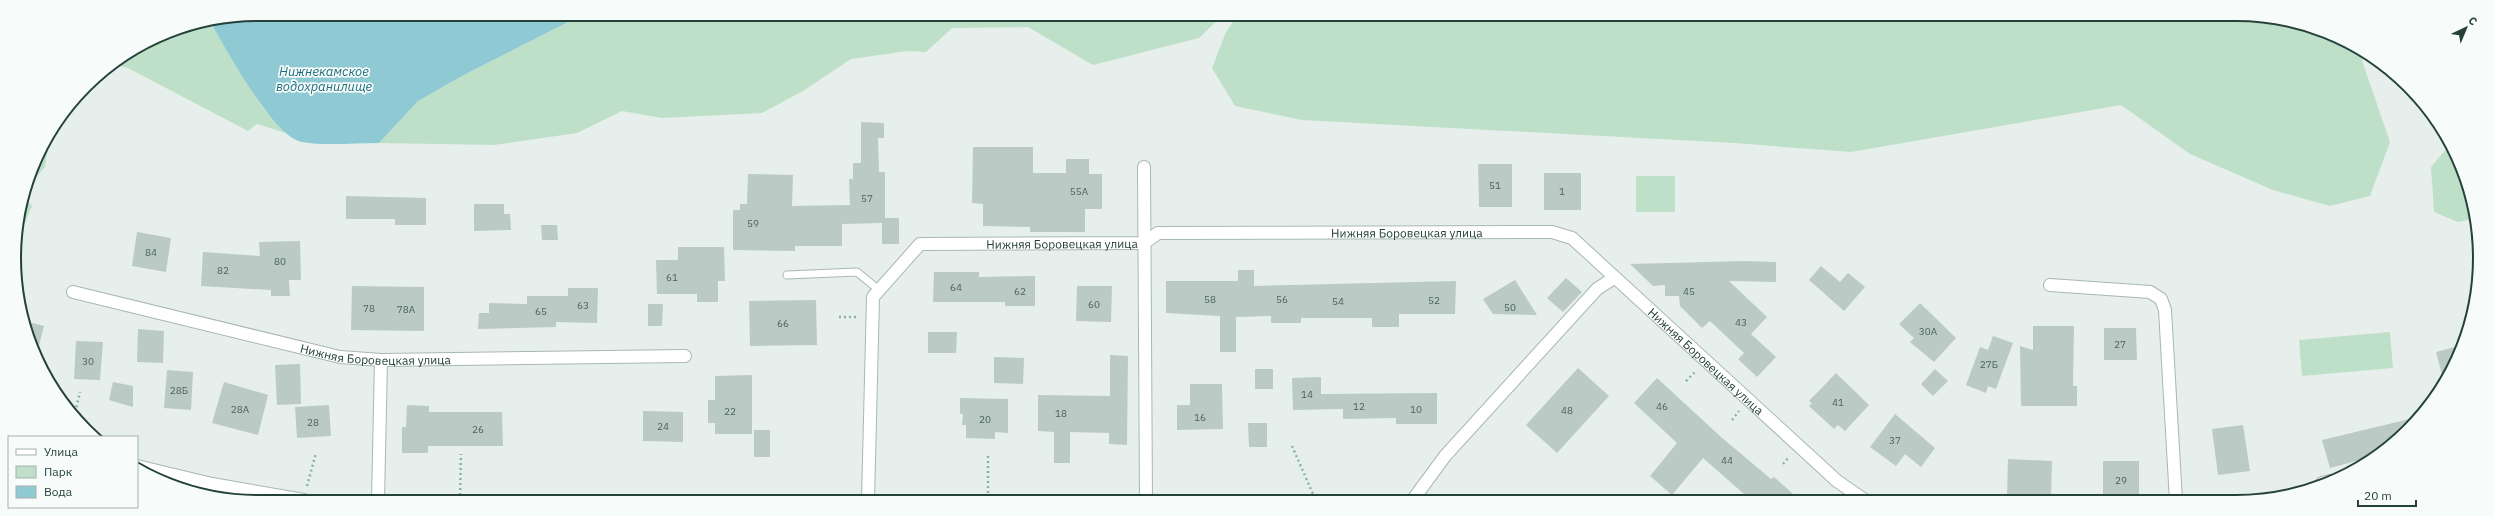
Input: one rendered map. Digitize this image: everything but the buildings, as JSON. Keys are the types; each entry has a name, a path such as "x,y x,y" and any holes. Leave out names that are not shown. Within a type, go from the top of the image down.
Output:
{"street":[{"path":"1144,167 1146,495"},
{"name":"Нижняя Боровецкая улица","path":"876,294 920,244 1144,243 1158,233 1552,232 1572,238 1837,481 1857,495"},
{"path":"1416,495 1445,456 1486,410 1597,289 1614,278"},
{"path":"2050,285 2150,292 2161,299 2165,310 2176,495"},
{"name":"Нижняя Боровецкая улица","path":"73,292 340,357 381,360 685,356"},
{"path":"868,495 876,294"},
{"path":"378,495 381,360"},
{"path":"150,469 212,484 275,495"}],"lane":[{"path":"787,275 856,272 876,294"}],"path":[{"path":"76,409 80,392"},
{"path":"1292,446 1313,495"},
{"path":"305,495 316,453"},
{"path":"460,454 460,495"},
{"path":"988,456 988,495"}],"green space":[{"path":"570,21 1217,21 1199,38 1093,65 1028,27 952,28 926,52 908,51 851,59 803,91 762,113 662,118 622,111 577,133 494,145 379,143 418,101 462,76"},
{"path":"1234,21 2236,21 2267,23 2297,29 2327,39 2341,45 2361,57 2390,142 2370,196 2330,206 2273,190 2190,154 2121,105 1851,152 1734,143 1302,120 1235,106 1212,68 1226,32"},
{"path":"213,26 262,107 286,133 257,124 248,131 128,68 120,66 153,45 197,29"},
{"path":"2408,95 2415,103 2409,99"},
{"path":"48,148 45,167 35,178"},
{"path":"2446,149 2455,167 2465,197 2470,220 2458,222 2434,212 2431,167"},
{"path":"1636,176 1675,176 1675,212 1636,212"},
{"path":"28,202 32,206 23,225"},
{"path":"2390,332 2393,368 2302,376 2299,340"}],"water":[{"name":"Нижнекамское водохранилище","path":"258,21 570,21 462,76 418,101 379,143 311,143 302,142 290,137 265,109 239,71 213,26 227,23"}]}
